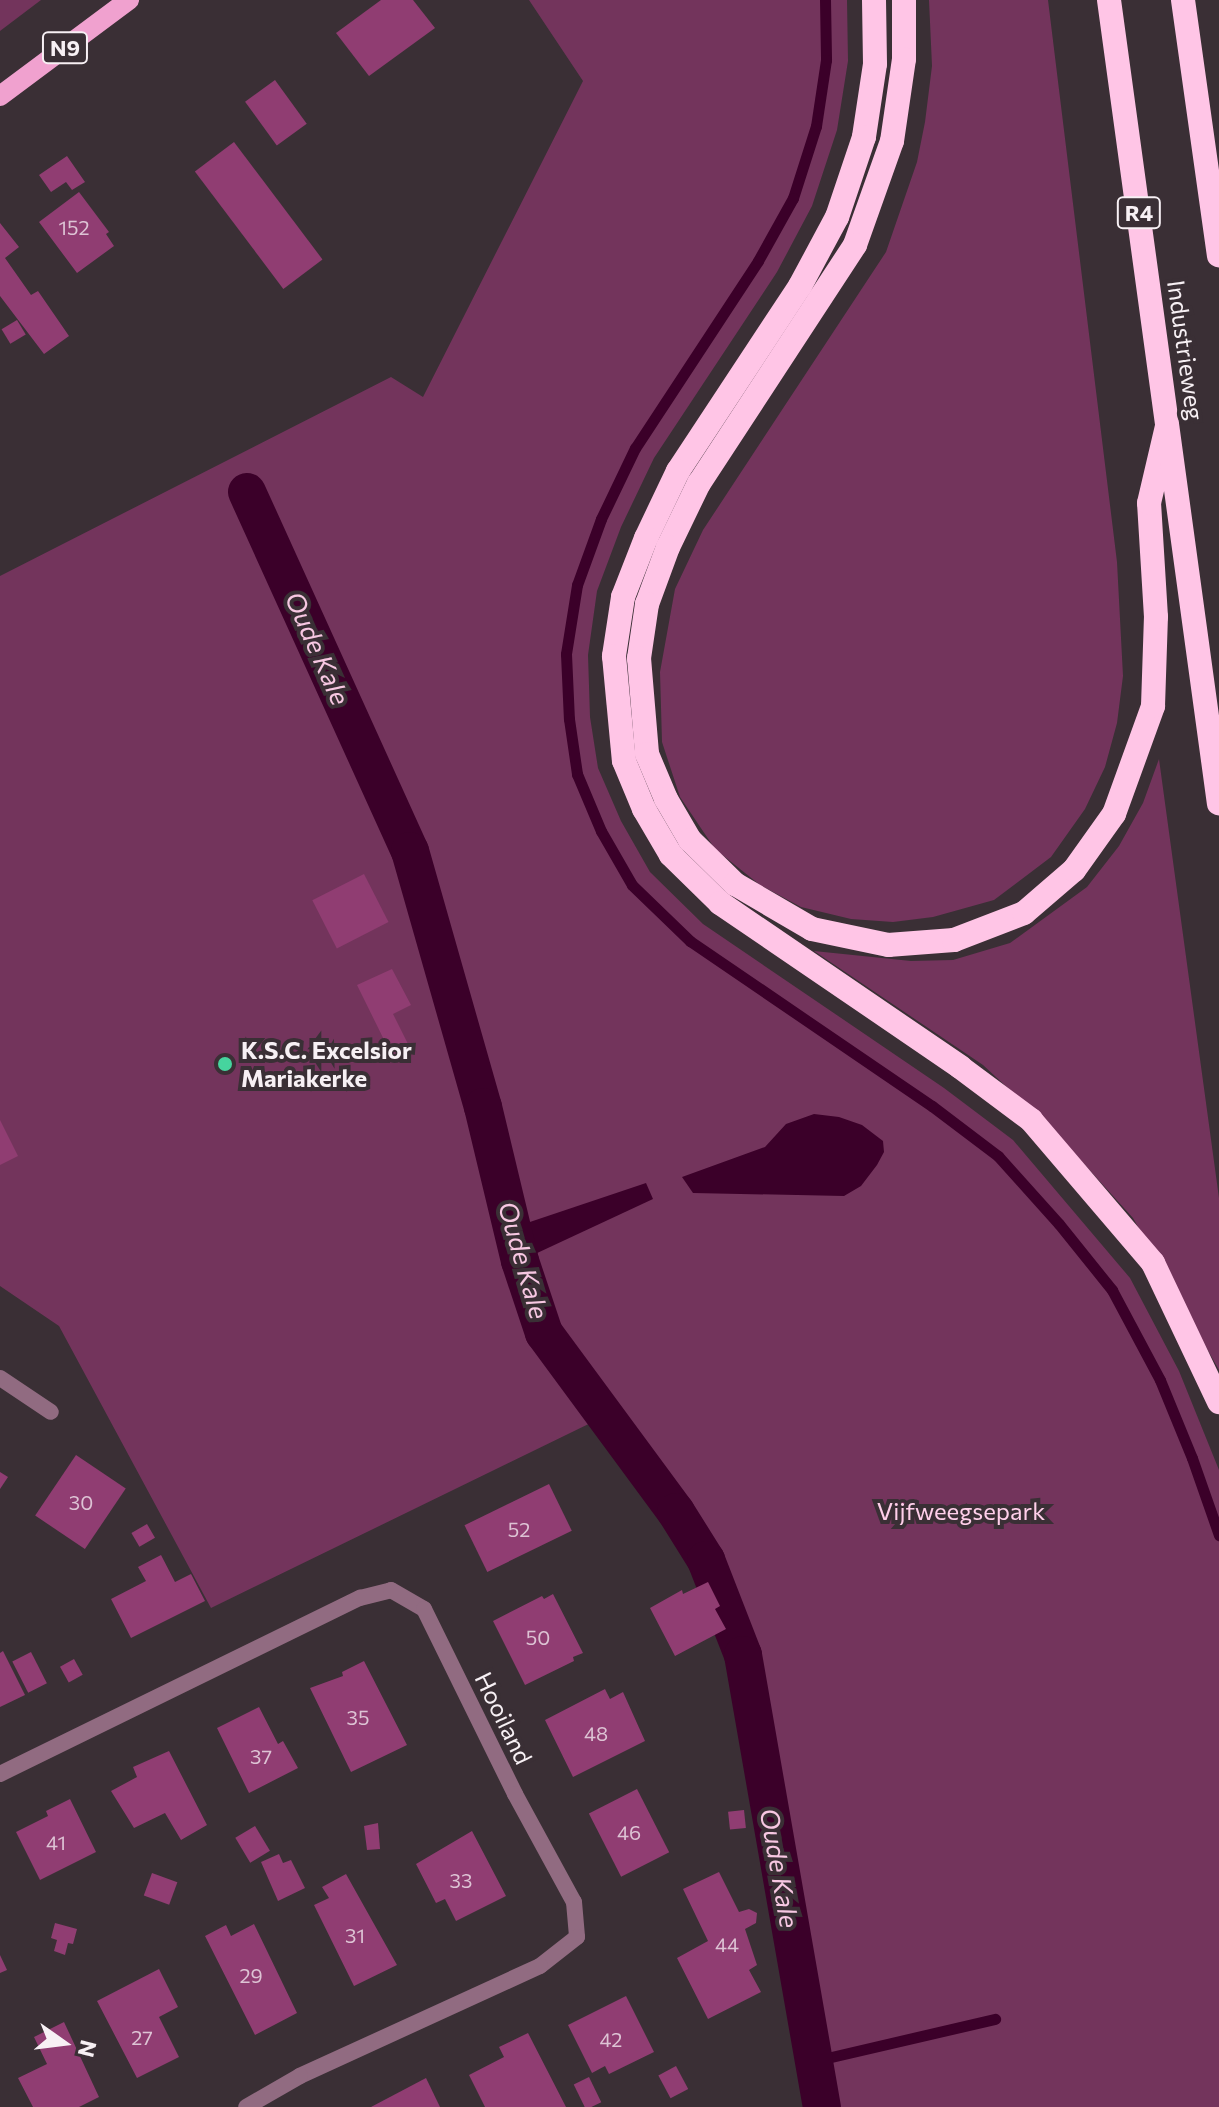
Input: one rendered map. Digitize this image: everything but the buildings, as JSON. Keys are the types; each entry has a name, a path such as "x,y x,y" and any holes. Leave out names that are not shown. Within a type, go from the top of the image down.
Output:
{"highway":[{"path":"874,0 875,64 864,137 837,217 800,286 678,471 646,538 623,597 614,656 624,761 644,809 671,855 720,903 960,1067 1031,1120 1153,1263 1219,1402"},
{"path":"904,0 904,59 892,141 860,233 699,483 668,547 647,604 639,658 647,754 666,799 690,840 735,884 812,929 888,945 954,940 1024,913 1074,870 1114,814 1153,706 1156,617 1149,503 1167,426"},
{"name":"Industrieweg","path":"1109,0 1219,804"},
{"path":"1183,0 1219,255"}],"main road":[{"name":"N9","path":"0,96 129,0"}],"street":[{"path":"0,1378 51,1412"},
{"name":"Hooiland","path":"0,1774 360,1598 391,1590 424,1609 515,1794 574,1902 577,1937 540,1966 300,2076 246,2107"}],"green space":[{"path":"0,0 41,0 0,31"},
{"name":"Vijfweegsepark","path":"529,0 847,0 848,61 837,130 812,206 777,272 654,458 621,527 597,591 588,655 590,717 598,768 621,821 650,872 703,924 944,1088 1013,1140 1130,1278 1179,1371 1219,1470 1219,2107 822,2107 743,1655 706,1560 605,1416 211,1608 59,1326 0,1286 0,576 391,377 423,397 583,81"},
{"path":"929,0 1048,0 1117,562 1123,676 1117,723 1105,767 1085,809 1051,857 994,900 933,917 893,922 851,919 801,907 760,885 715,849 680,797 662,742 660,672 675,589 703,530 886,252 917,162 925,122 932,66"},
{"path":"1159,759 1219,1198 1219,1370 1133,1218 1055,1132 983,1065 814,951 911,961 953,960 1010,943 1087,887 1119,846 1143,803"}],"shaded area":[{"path":"814,1114 839,1117 862,1125 883,1141 884,1152 877,1165 861,1186 844,1196 693,1193 682,1177 765,1147 786,1124"},
{"path":"646,1183 653,1199 520,1261 512,1228"}],"waterway":[{"path":"825,0 826,60 816,126 793,198 758,261 635,448 601,519 577,585 566,654 569,719 577,774 601,831 632,885 690,941 932,1106 998,1156 1059,1224 1112,1290 1160,1380 1219,1535"},
{"name":"Oude Kale","path":"247,492 410,851 483,1107 520,1261 544,1333 676,1512 706,1560 743,1655 822,2107"},
{"path":"814,2061 995,2019"}],"place":[{"name":"K.S.C. Excelsior Mariakerke","path":"225,1064"}]}
